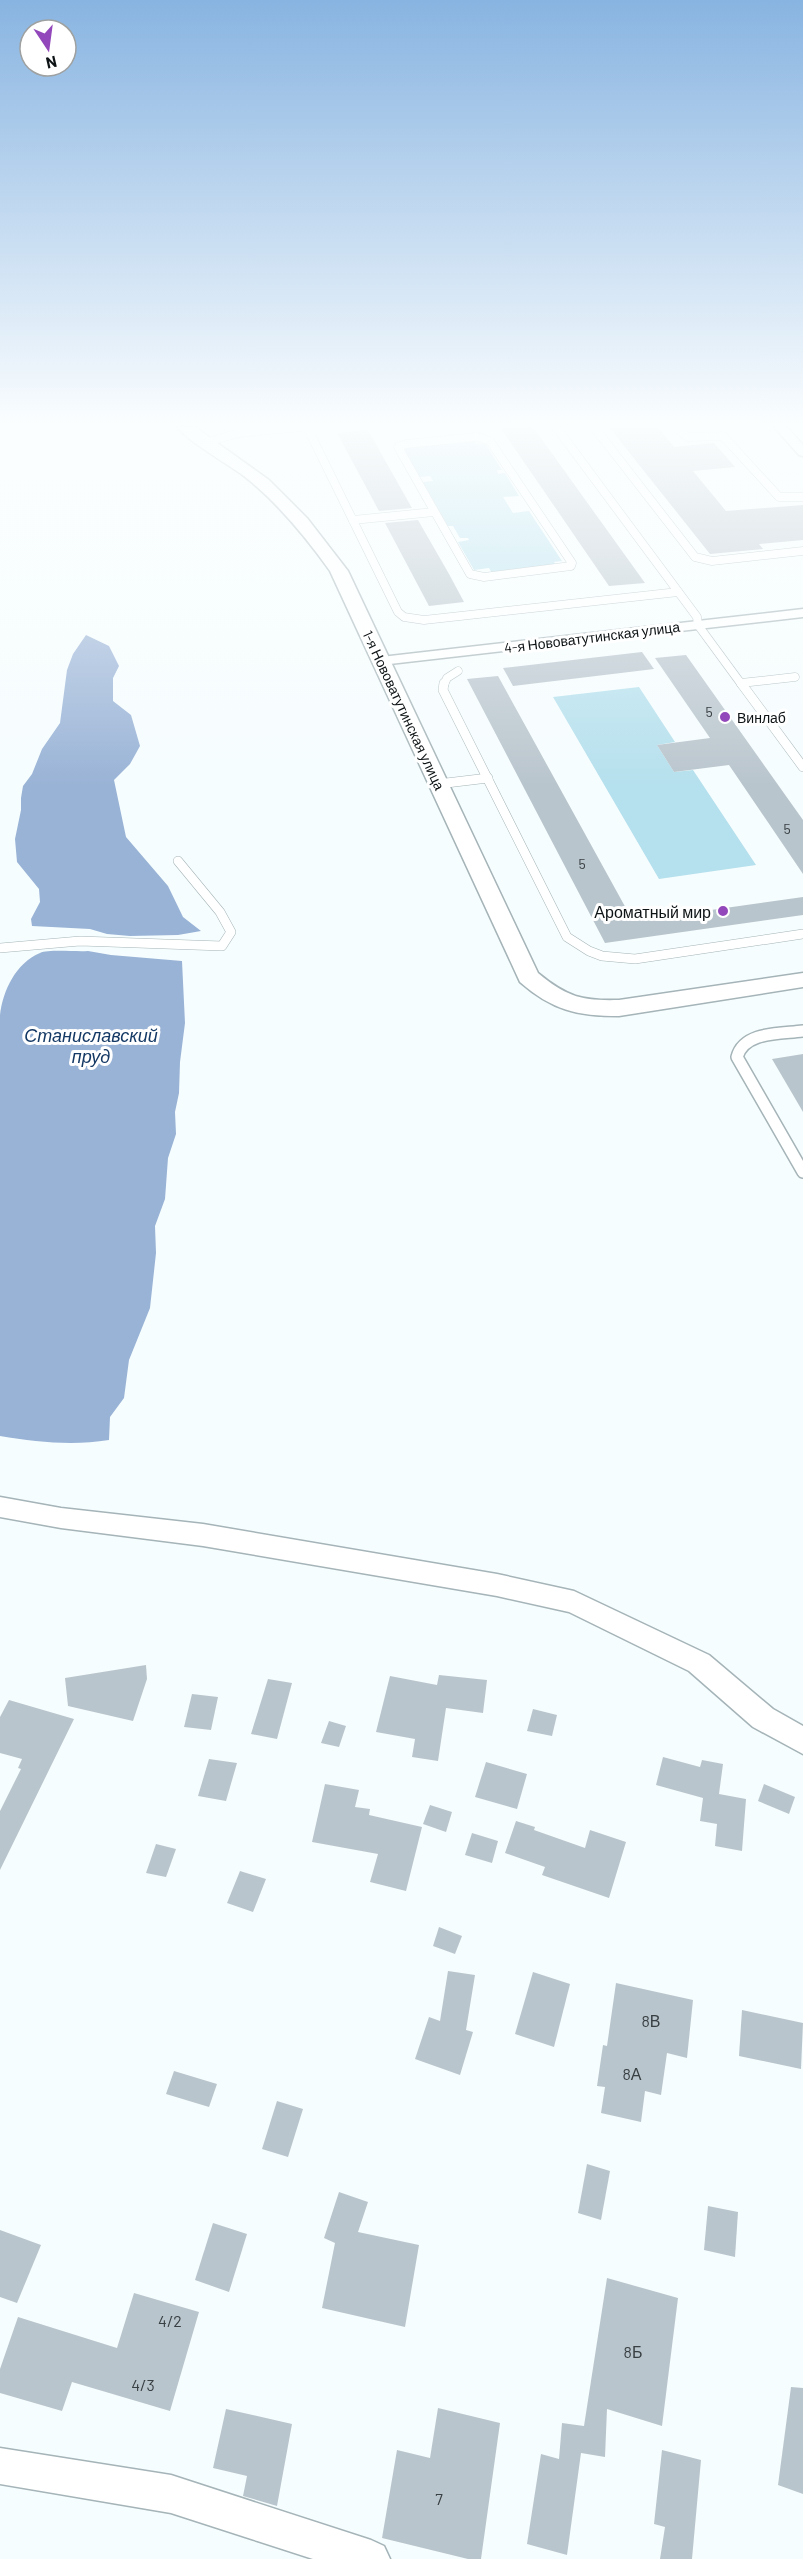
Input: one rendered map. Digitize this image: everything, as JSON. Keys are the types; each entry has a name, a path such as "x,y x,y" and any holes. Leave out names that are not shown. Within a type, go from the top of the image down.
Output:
{"street":[{"name":"1-я Нововатутинская улица","path":"321,546 339,571 528,977 550,996 566,1003 592,1008 619,1008 803,980"},
{"name":"4-я Нововатутинская улица","path":"381,661 803,613"},
{"path":"0,1507 215,1537 497,1585 573,1602 699,1663 763,1718 803,1741"},
{"path":"0,2466 171,2494 372,2559"}],"lane":[{"path":"366,546 398,612 412,620 678,592"},
{"path":"455,546 473,576 484,577 572,565 560,546"},
{"path":"644,546 697,617 698,625 803,767"},
{"path":"687,546 695,556 712,561 803,551"},
{"path":"458,671 443,683 443,690 567,936 578,946 602,956 635,959 803,934"},
{"path":"741,683 799,676 803,687"},
{"path":"438,784 488,778"},
{"path":"0,948 80,941 222,946 231,932 220,912 178,861"},
{"path":"803,1031 752,1039 742,1043 737,1050 737,1057 803,1172"}],"shaded area":[{"path":"461,546 552,546 562,561 554,562 556,566 492,573 489,568 474,570"},
{"path":"639,687 675,742 657,745 674,772 693,770 756,865 659,879 553,697"}],"water":[{"path":"86,635 109,646 119,666 113,678 113,701 131,715 140,746 130,764 114,780 126,837 168,886 183,917 201,931 178,935 130,936 107,934 90,929 32,926 31,919 40,902 39,889 17,862 15,839 23,786 32,774 42,749 60,723 67,670 73,654"},
{"name":"Станиславский пруд","path":"50,951 88,951 182,961 185,1023 179,1093 175,1112 176,1134 168,1158 165,1199 155,1226 156,1253 150,1308 129,1360 124,1398 110,1417 109,1440 82,1443 54,1442 0,1436 0,1015 4,996 12,978 24,963 40,953"}],"building":[{"path":"397,546 433,546 464,602 429,606"},
{"path":"582,546 619,546 645,583 609,586"},
{"path":"704,546 761,546 763,549 710,554"},
{"path":"642,652 654,669 513,686 503,668"},
{"path":"686,655 803,820 803,874 729,765 674,772 657,745 710,738 655,658"},
{"path":"498,676 633,921 803,897 803,915 605,943 467,679"},
{"path":"803,1054 803,1112 772,1059"},
{"path":"146,1665 147,1679 133,1721 68,1706 65,1678"},
{"path":"439,1675 487,1680 483,1713 446,1708 438,1761 412,1757 415,1739 376,1732 390,1676 437,1685"},
{"path":"268,1679 292,1683 277,1739 251,1734"},
{"path":"192,1694 218,1697 211,1730 184,1727"},
{"path":"9,1700 74,1719 0,1870 0,1811 21,1769 18,1768 22,1759 0,1753 0,1717"},
{"path":"533,1709 557,1715 552,1736 527,1731"},
{"path":"329,1721 346,1726 339,1747 321,1743"},
{"path":"663,1757 700,1767 702,1760 723,1764 719,1794 746,1799 742,1851 715,1846 717,1824 700,1821 703,1798 656,1785"},
{"path":"209,1759 237,1763 226,1801 198,1796"},
{"path":"486,1762 527,1774 517,1809 475,1797"},
{"path":"325,1784 359,1790 355,1807 370,1809 369,1815 422,1827 406,1891 370,1882 378,1854 312,1842"},
{"path":"764,1784 795,1797 789,1814 758,1801"},
{"path":"430,1805 452,1812 446,1832 423,1824"},
{"path":"516,1821 535,1827 534,1830 585,1848 590,1830 626,1842 609,1898 542,1875 545,1867 505,1853"},
{"path":"472,1833 498,1841 492,1863 465,1855"},
{"path":"156,1844 176,1849 166,1877 146,1873"},
{"path":"240,1871 266,1879 253,1912 227,1903"},
{"path":"439,1927 462,1936 455,1954 433,1946"},
{"path":"448,1971 475,1975 466,2030 473,2032 460,2075 415,2059 429,2017 440,2021"},
{"path":"533,1972 570,1984 554,2047 515,2034"},
{"path":"616,1983 693,2000 687,2058 667,2053 661,2095 645,2091 641,2122 601,2113 605,2087 597,2086 603,2045 607,2046"},
{"path":"742,2010 803,2023 801,2069 739,2056"},
{"path":"174,2071 217,2084 209,2107 166,2094"},
{"path":"277,2101 303,2109 288,2157 262,2149"},
{"path":"587,2164 610,2171 601,2220 578,2213"},
{"path":"339,2192 368,2202 358,2232 419,2245 405,2327 322,2308 335,2243 324,2238"},
{"path":"708,2206 738,2212 735,2257 704,2250"},
{"path":"213,2223 247,2234 229,2292 195,2280"},
{"path":"0,2230 41,2245 17,2303 0,2297"},
{"path":"607,2278 678,2298 662,2426 607,2409 605,2457 581,2453 567,2555 527,2544 541,2454 559,2459 562,2423 584,2426"},
{"path":"134,2293 199,2312 170,2411 72,2382 62,2411 0,2393 0,2369 18,2317 117,2348"},
{"path":"791,2387 803,2388 803,2494 778,2485"},
{"path":"438,2408 500,2423 481,2559 468,2559 382,2538 397,2450 430,2458"},
{"path":"226,2409 292,2424 277,2506 243,2496 247,2476 213,2468"},
{"path":"662,2450 701,2460 692,2559 660,2559 665,2527 654,2524"}],"place":[{"name":"Винлаб","path":"725,717"},
{"name":"Ароматный мир","path":"723,911"}]}
